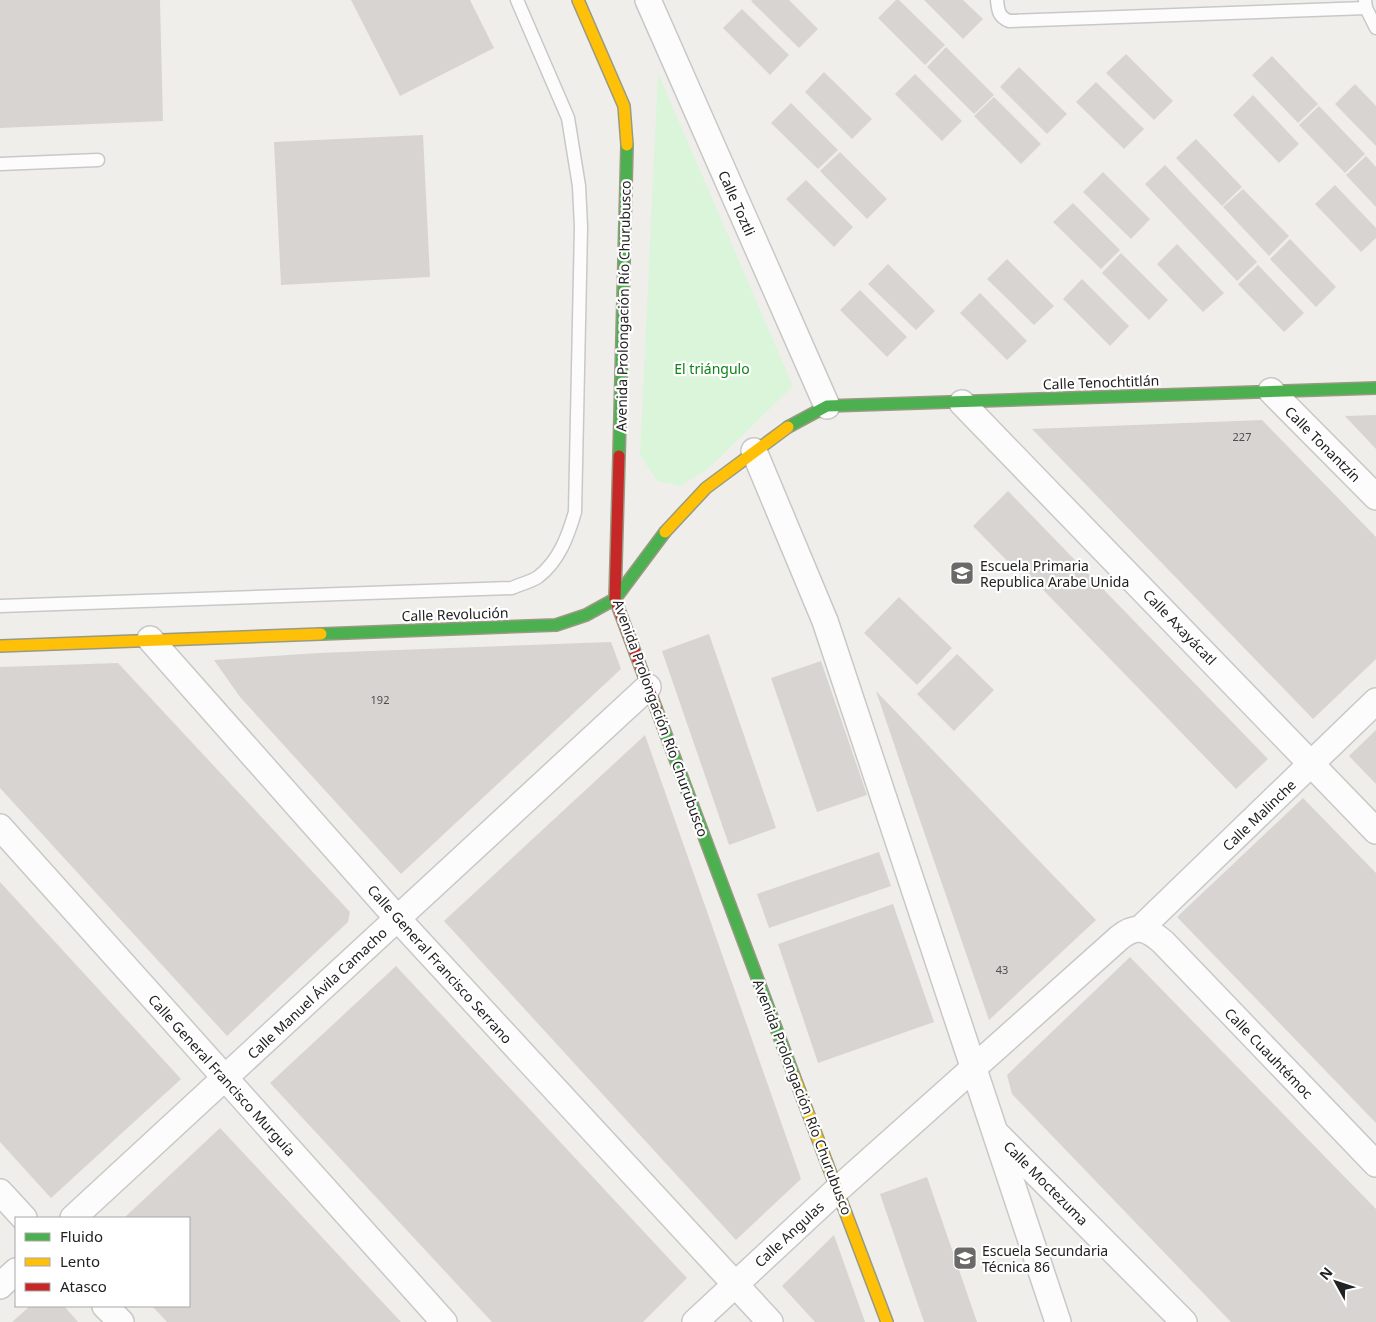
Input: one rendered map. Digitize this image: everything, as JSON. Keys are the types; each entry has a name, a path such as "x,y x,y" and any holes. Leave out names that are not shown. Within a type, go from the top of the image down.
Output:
{"street":[{"name":"Avenida Prolongación Río Churubusco","path":"578,0 624,106 627,139 615,599 887,1322"},
{"name":"Calle Toztli","path":"648,0 827,406"},
{"name":"Calle Tenochtitlán","path":"827,406 1376,388"},
{"name":"Calle Tonantzín","path":"1271,391 1376,497"},
{"name":"Calle Axayácatl","path":"962,402 1376,831"},
{"name":"Calle Revolución","path":"0,646 556,625 586,615 615,599 666,530 706,488 791,424 827,406"},
{"path":"754,451 825,621 1058,1322"},
{"name":"Calle General Francisco Serrano","path":"150,639 397,918 770,1322"},
{"name":"Calle Manuel Ávila Camacho","path":"74,1217 226,1079 397,918 648,687"},
{"name":"Calle Malinche","path":"974,1067 1128,931 1141,928 1376,701"},
{"name":"Calle General Francisco Murguía","path":"0,827 444,1322"},
{"name":"Calle Cuauhtémoc","path":"1141,928 1155,934 1163,942 1376,1164"},
{"name":"Calle Angulas","path":"695,1322 838,1189 974,1067"},
{"name":"Calle Moctezuma","path":"993,1130 1184,1322"},
{"path":"0,1192 23,1217"},
{"path":"0,1286 15,1272"},
{"path":"107,1307 120,1322"}],"lane":[{"path":"0,606 512,588 538,577 557,557 568,536 575,512 581,227 579,186 568,118 517,0"},
{"path":"998,0 998,13 1009,21 1365,4 1376,28"},
{"path":"0,164 98,160"}],"green space":[{"name":"El triángulo","path":"658,73 793,386 709,468 681,486 657,481 640,455"}],"building":[{"path":"0,0 160,0 163,121 0,128"},
{"path":"351,0 470,0 494,48 400,96"},
{"path":"789,0 818,29 799,48 751,1"},
{"path":"896,0 899,0 945,45 925,65 878,18"},
{"path":"924,0 963,0 983,19 963,39"},
{"path":"742,9 789,55 770,75 723,28"},
{"path":"946,47 994,95 974,114 927,67"},
{"path":"1126,54 1173,101 1154,120 1106,73"},
{"path":"1272,56 1318,104 1298,123 1252,75"},
{"path":"1019,67 1067,114 1047,134 1000,87"},
{"path":"824,72 872,119 852,139 805,92"},
{"path":"915,74 962,121 942,141 895,94"},
{"path":"1096,82 1144,129 1124,149 1076,102"},
{"path":"1355,84 1376,106 1376,146 1335,104"},
{"path":"1253,95 1299,144 1279,163 1233,115"},
{"path":"994,97 1041,144 1021,164 974,116"},
{"path":"791,103 838,150 818,169 771,123"},
{"path":"1319,106 1365,154 1345,173 1299,125"},
{"path":"423,135 430,277 281,285 274,142"},
{"path":"1196,139 1242,187 1222,206 1176,158"},
{"path":"840,152 887,199 867,219 820,171"},
{"path":"1366,156 1376,167 1376,207 1346,175"},
{"path":"1165,165 1257,262 1237,281 1145,184"},
{"path":"1103,172 1150,219 1131,239 1083,192"},
{"path":"806,180 853,227 834,247 786,199"},
{"path":"1335,185 1376,228 1376,238 1361,252 1315,204"},
{"path":"1243,189 1289,236 1269,256 1223,207"},
{"path":"1073,203 1120,250 1101,269 1053,222"},
{"path":"1290,239 1336,287 1316,307 1270,259"},
{"path":"1177,244 1224,293 1203,312 1157,264"},
{"path":"1121,253 1168,300 1149,320 1102,273"},
{"path":"1007,259 1054,306 1034,325 987,279"},
{"path":"888,264 935,311 916,330 868,284"},
{"path":"1258,265 1304,313 1284,332 1238,284"},
{"path":"1082,279 1129,326 1110,346 1063,299"},
{"path":"860,290 907,337 887,357 840,310"},
{"path":"980,293 1027,341 1007,360 960,313"},
{"path":"1376,415 1376,449 1345,416"},
{"path":"1262,420 1376,537 1376,659 1313,719 1032,429"},
{"path":"1008,491 1268,759 1236,789 1022,568 1018,572 973,526"},
{"path":"899,597 952,648 917,685 864,633"},
{"path":"709,634 776,828 729,845 662,651"},
{"path":"611,642 621,669 401,874 240,697 214,660 318,653"},
{"path":"957,654 994,690 954,731 917,694"},
{"path":"821,661 867,795 817,812 771,678"},
{"path":"118,663 350,912 348,922 227,1036 0,788 0,667"},
{"path":"876,691 1096,920 989,1020 913,800"},
{"path":"1376,730 1376,784 1349,756"},
{"path":"645,735 801,1179 736,1240 444,921"},
{"path":"1303,798 1376,873 1376,1123 1177,917"},
{"path":"879,852 891,886 769,928 757,894"},
{"path":"0,882 181,1079 51,1198 0,1142"},
{"path":"893,904 934,1022 818,1063 778,944"},
{"path":"1130,957 1376,1209 1376,1322 1231,1322 1012,1094 1007,1075"},
{"path":"396,966 687,1278 643,1322 492,1322 270,1083"},
{"path":"220,1128 401,1322 167,1322 153,1307 190,1307 190,1217 125,1217"},
{"path":"927,1177 977,1322 924,1322 880,1194"},
{"path":"834,1235 865,1322 815,1322 782,1286"},
{"path":"29,1307 65,1307 78,1322 12,1322"}],"traffic: fast":[{"path":"619,456 627,145"},
{"path":"788,427 827,406 1376,388"},
{"path":"321,634 556,625 586,615 615,599 665,532"},
{"path":"656,708 794,1076"}],"traffic: slow":[{"path":"578,0 624,106 627,145"},
{"path":"665,532 706,488 788,427"},
{"path":"0,646 321,634"},
{"path":"794,1076 887,1322"}],"traffic: jam":[{"path":"619,456 615,599 656,708"}],"place":[{"name":"Escuela Primaria Republica Arabe Unida","path":"962,573"},
{"name":"Escuela Secundaria Técnica 86","path":"965,1258"}]}
